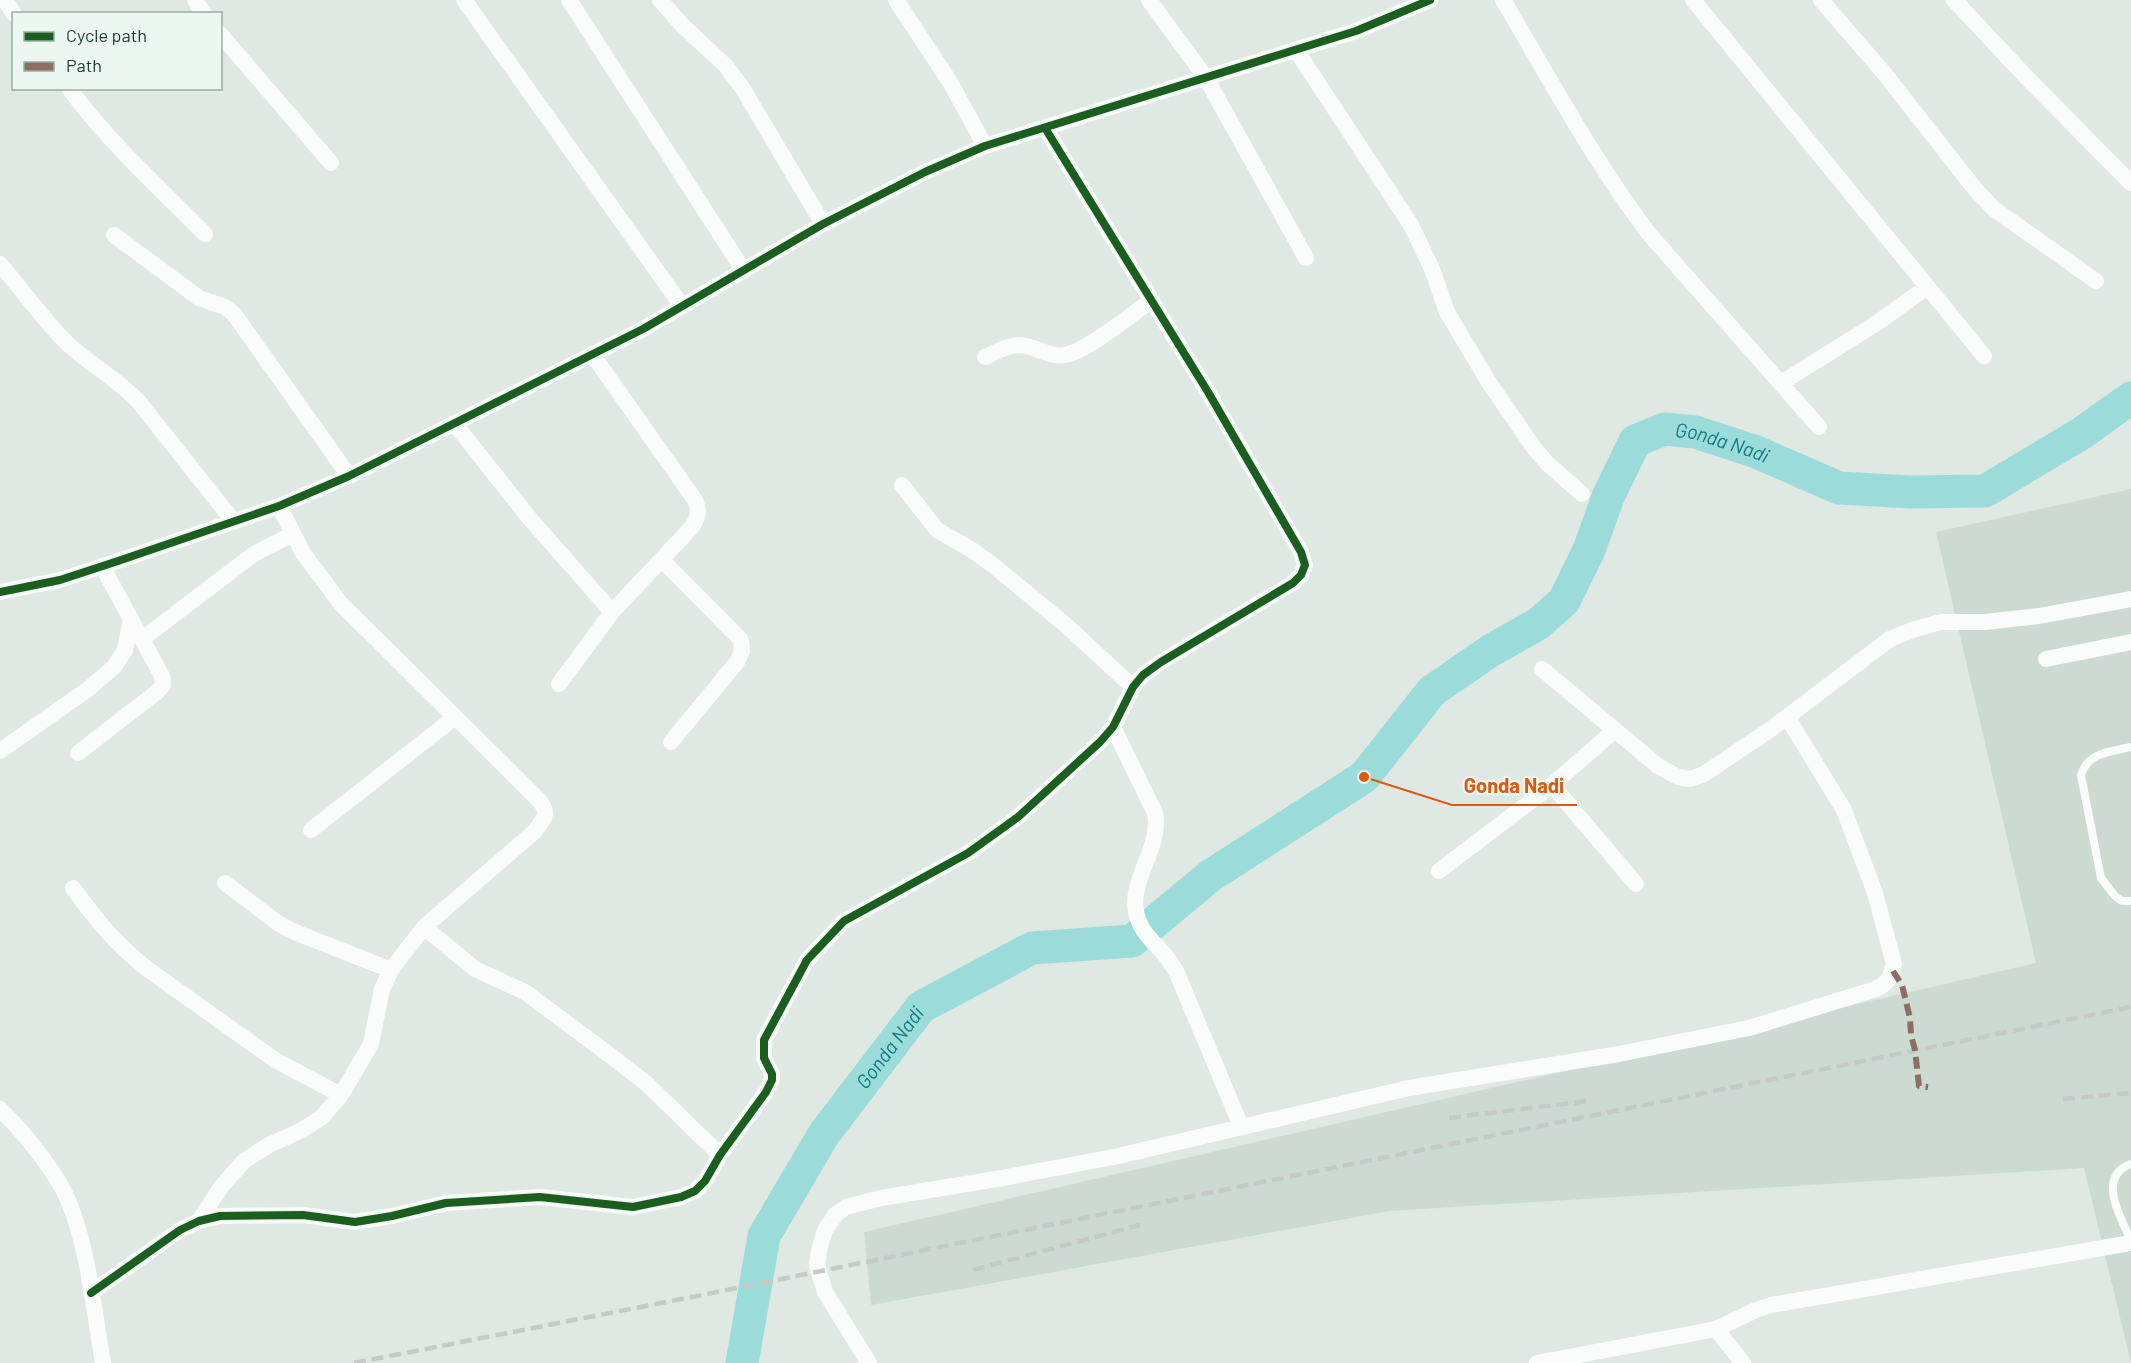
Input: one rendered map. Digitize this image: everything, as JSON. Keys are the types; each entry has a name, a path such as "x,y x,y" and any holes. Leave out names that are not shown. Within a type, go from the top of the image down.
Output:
{"street":[{"path":"464,0 682,306"},
{"path":"568,0 744,270"},
{"path":"660,0 726,66 823,224"},
{"path":"896,0 950,82 986,146"},
{"path":"1149,0 1206,78 1306,258"},
{"path":"0,592 60,580 279,506 349,476 643,329 823,224 926,172 986,146 1356,31 1430,0"},
{"path":"1503,0 1601,166 1634,214 1818,427"},
{"path":"1692,0 1984,356"},
{"path":"1821,0 1884,73 1975,189 1994,209 2096,281"},
{"path":"1954,0 2131,183"},
{"path":"222,36 331,163"},
{"path":"1296,50 1411,225 1432,269 1447,312 1488,381 1534,448 1548,464 1582,494"},
{"path":"70,90 85,111 110,138 206,234"},
{"path":"91,1293 180,1230 199,1221 220,1216 303,1215 355,1222 446,1203 540,1197 633,1207 681,1197 695,1191 705,1181 720,1155 766,1092 772,1080 770,1067 764,1058 764,1040 807,960 829,935 844,921 968,853 1018,817 1100,742 1113,727 1133,687 1143,675 1293,583 1301,575 1305,565 1301,552 1152,300 1045,128"},
{"path":"114,235 199,298 225,307 234,314 349,476"},
{"path":"0,264 77,352 128,390 139,402 234,522"},
{"path":"1781,383 1877,323 1927,287"},
{"path":"985,357 1009,347 1022,345 1054,356 1066,355 1080,350 1152,300"},
{"path":"559,684 612,612 692,527 697,519 699,508 592,354"},
{"path":"454,423 531,520 612,612"},
{"path":"902,485 937,530 994,566 1067,626 1133,687"},
{"path":"199,1221 221,1187 244,1161 269,1144 300,1131 321,1118 341,1095 371,1044 382,989 391,970 424,927 534,831 546,814 544,806 341,604 303,553 279,506"},
{"path":"142,639 254,554 293,534"},
{"path":"662,560 741,640 742,651 737,662 671,742"},
{"path":"78,753 163,685 162,676 102,566"},
{"path":"1542,669 1658,766 1678,777 1690,779 1704,774 1787,717 1890,639 1941,622 1985,622 2039,616 2131,600"},
{"path":"0,751 87,690 114,667 125,650 131,620"},
{"path":"2046,659 2131,642"},
{"path":"869,1363 825,1292 817,1265 825,1230 836,1214 846,1207 881,1198 1114,1157 1409,1088 1619,1054 1749,1028 1849,998 1883,985 1893,971 1894,964 1875,893 1844,810 1787,717"},
{"path":"311,830 454,718"},
{"path":"1113,727 1155,813 1157,824 1135,895 1141,926 1176,970 1241,1126"},
{"path":"1439,871 1552,785 1615,730"},
{"path":"1552,785 1636,884"},
{"path":"225,882 279,924 391,970"},
{"path":"73,888 101,927 146,968 276,1060 341,1095"},
{"path":"424,927 475,969 525,992 611,1056 647,1084 720,1155"},
{"path":"0,1109 55,1176 69,1203 80,1233 103,1363"},
{"path":"1537,1363 1716,1329 1771,1305 2131,1242"},
{"path":"1716,1329 1743,1363"}],"lane":[{"path":"2131,747 2097,755 2088,760 2082,775 2101,878 2115,896 2122,901 2131,901"},
{"path":"2131,1164 2116,1174 2113,1188 2115,1204 2131,1242"}],"shaded area":[{"path":"2131,489 2131,1363 2084,1168 1390,1211 871,1305 864,1232 2036,963 1936,532"}],"waterway":[{"name":"Gonda Nadi","path":"742,1363 764,1236 824,1134 921,1007 1032,948 1132,941 1210,876 1364,777 1432,691 1490,651 1538,624 1564,601 1589,550 1608,497 1635,441 1665,429 1695,432 1754,451 1839,488 1912,492 1985,491 2082,433 2131,398"}],"railway":[{"path":"354,1363 2131,1007"},
{"path":"2063,1099 2131,1093"},
{"path":"1449,1118 1588,1101"},
{"path":"973,1270 1140,1225"}],"marked path":[{"path":"1893,971 1902,985 1910,1018 1919,1086 1928,1087"}],"cycle path":[{"path":"0,592 60,580 118,561 279,506 349,476 643,329 823,224 925,172 985,146 1356,31 1430,0"},
{"path":"91,1293 180,1230 199,1221 220,1216 303,1215 355,1222 446,1203 540,1197 633,1207 681,1197 695,1191 705,1181 720,1155 766,1092 772,1080 772,1074 764,1058 764,1040 807,960 844,921 968,853 1018,817 1100,742 1113,727 1133,687 1143,675 1293,583 1301,575 1305,565 1301,552 1208,392 1045,128"}],"place":[{"name":"Gonda Nadi","path":"1364,777"}]}
